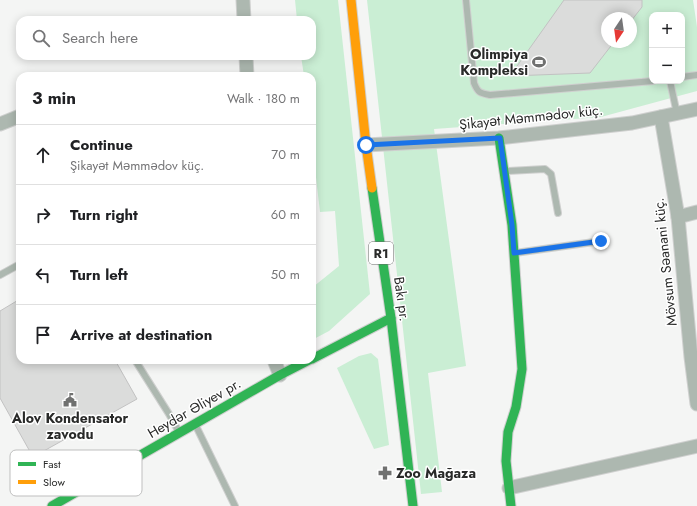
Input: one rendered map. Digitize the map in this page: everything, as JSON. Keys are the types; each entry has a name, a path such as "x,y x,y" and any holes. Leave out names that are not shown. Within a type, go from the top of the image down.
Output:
{"main road":[{"name":"Bakı pr.","path":"351,0 366,145 391,318 413,506"},
{"path":"500,138 512,225 522,369 516,407 508,432 506,461 511,506"},
{"path":"316,356 391,318"},
{"name":"Heydər Əliyev pr.","path":"142,456 179,433 301,364"},
{"name":"Heydər Əliyev pr.","path":"52,506 71,501"}],"street":[{"path":"243,0 244,16"},
{"path":"246,60 247,72"},
{"name":"Şikayət Məmmədov küç.","path":"366,145 500,138 632,123 697,109"},
{"name":"Mövsum Səanani küç.","path":"661,117 692,305 697,402"},
{"path":"0,124 16,118"},
{"path":"678,217 697,212"},
{"path":"276,364 280,375"},
{"path":"509,488 697,446"}],"lane":[{"path":"466,0 474,83 476,90 481,93 490,95 649,81"},
{"path":"685,77 697,75"},
{"path":"671,84 677,114"},
{"path":"504,172 545,169 551,174 558,213"},
{"path":"514,253 601,241"},
{"path":"0,275 16,266"},
{"path":"138,364 169,414 179,433"},
{"path":"195,424 235,506"}],"green space":[{"path":"295,0 338,0 370,294 329,331 316,338 316,285 339,266 335,211 320,212 316,178 316,72 303,72 302,60 316,60 316,16 297,16"},
{"path":"367,0 693,0 697,27 697,91 601,117 434,129 466,366 428,373 442,492 421,494"},
{"path":"371,353 378,359 389,445 374,449 337,368 359,356"}],"building":[{"path":"564,0 642,0 642,7 637,13 637,12 601,12 601,48 609,48 590,73 510,76"},
{"path":"16,301 16,364 117,364 137,399 46,450 29,450 0,398 0,311"}],"traffic: fast":[{"path":"499,138 512,225 522,369 516,407 508,432 506,461 511,506"},
{"path":"372,188 391,318 413,506"},
{"path":"316,357 391,318"},
{"path":"142,454 301,364"},
{"path":"52,506 69,496"}],"traffic: slow":[{"path":"351,0 372,188"}],"place":[{"name":"Olimpiya Kompleksi","path":"539,62"},
{"name":"Alov Kondensator zavodu","path":"70,400"},
{"name":"Zoo Mağaza","path":"385,473"}],"route":[{"path":"366,145 500,138 512,225 514,253 601,241"}]}
